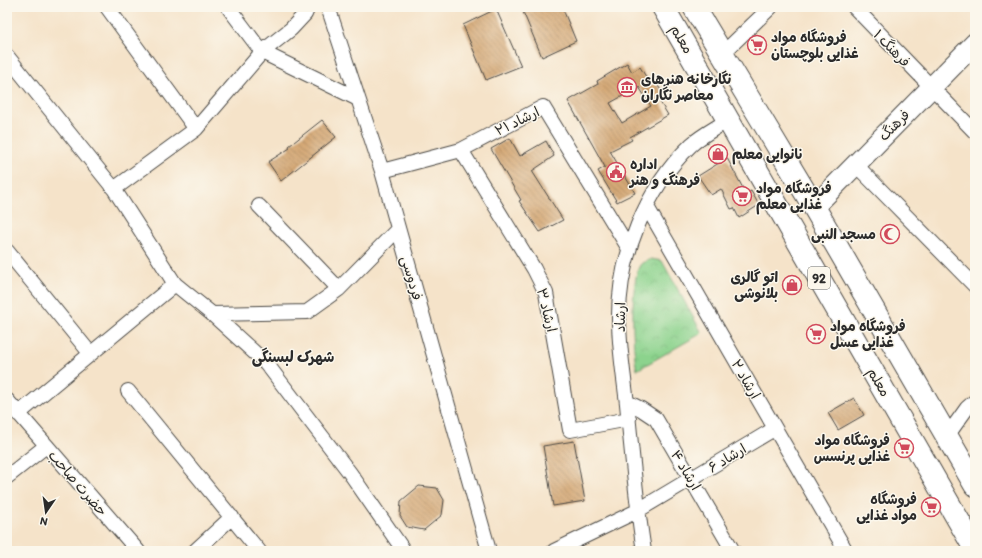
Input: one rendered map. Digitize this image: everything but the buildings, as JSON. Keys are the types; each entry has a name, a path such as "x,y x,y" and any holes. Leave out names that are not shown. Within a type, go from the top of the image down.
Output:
{"main road":[{"name":"معلم","path":"663,7 975,549"},
{"name":"معلم","path":"694,7 721,55 814,207 975,485"},
{"path":"787,222 814,207"}],"street":[{"path":"107,7 196,129"},
{"path":"228,7 262,52 358,99"},
{"path":"114,189 196,129 262,52 291,29 305,14 308,7"},
{"name":"فردوسی","path":"328,7 382,171 489,551"},
{"path":"721,55 771,7"},
{"name":"فرهنگ ۱","path":"854,7 975,132"},
{"name":"فرهنگ","path":"814,207 975,43"},
{"path":"7,56 114,189 175,284 212,314 266,363 350,473 404,551"},
{"name":"ارشاد ۲۱","path":"382,171 461,150 543,107 628,247"},
{"name":"ارشاد","path":"644,551 637,511 629,419 620,354 618,319 622,277 628,247 647,207 669,169 691,145 728,120"},
{"name":"ارشاد ۳","path":"461,150 534,269 546,293 570,430 629,419"},
{"path":"855,164 975,286"},
{"path":"259,206 339,288"},
{"name":"ارشاد ۲","path":"647,207 774,429 846,551"},
{"path":"212,314 307,312 339,288 398,229"},
{"path":"7,251 90,353"},
{"path":"18,414 175,284"},
{"path":"128,391 259,551"},
{"name":"حضرت صاحب","path":"7,400 138,551"},
{"path":"947,436 967,408 975,401"},
{"name":"ارشاد ۴","path":"627,402 656,419 733,551"},
{"name":"ارشاد ۶","path":"554,551 637,511 774,429"},
{"path":"7,477 46,446"},
{"path":"195,551 232,517"}],"green space":[{"path":"651,259 662,261 702,333 637,370 633,333 633,300 637,273 640,265"}],"place":[{"name":"فروشگاه مواد غذایی بلوچستان","path":"757,45"},
{"name":"نگارخانه هنرهای معاصر نگاران","path":"627,87"},
{"name":"نانوایی معلم","path":"718,154"},
{"name":"اداره فرهنگ و هنر","path":"616,172"},
{"name":"فروشگاه مواد غذایی معلم","path":"742,196"},
{"name":"مسجد النبی","path":"890,234"},
{"name":"اتو گالری بلانوشی","path":"792,285"},
{"name":"فروشگاه مواد غذایی عسل","path":"816,334"},
{"name":"فروشگاه مواد غذایی پرنسس","path":"904,448"},
{"name":"فروشگاه مواد غذایی","path":"931,507"}],"district":[{"name":"شهرک لبسنگی","path":"293,357"}]}
